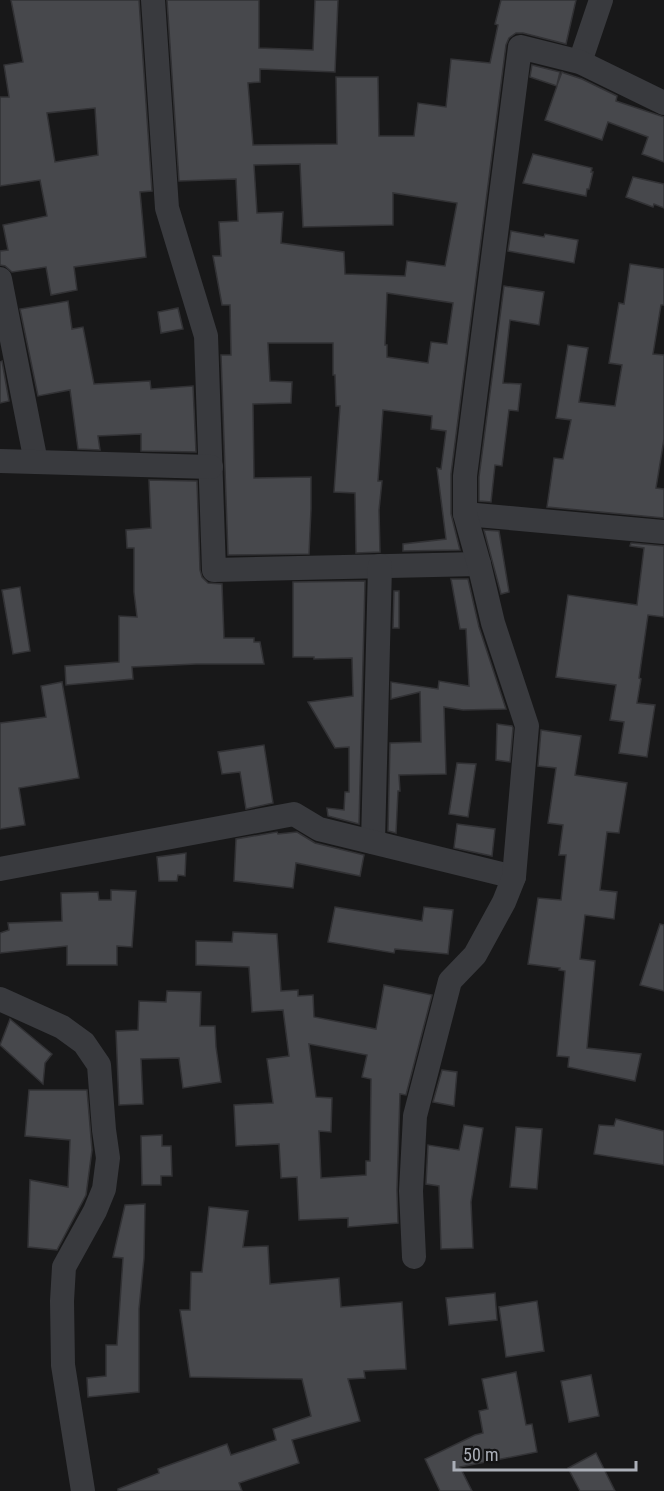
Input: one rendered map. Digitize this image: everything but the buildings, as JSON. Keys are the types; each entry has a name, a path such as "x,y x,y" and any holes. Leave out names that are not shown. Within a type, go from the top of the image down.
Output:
{"street":[{"path":"153,0 167,208 206,336 214,570 479,564"},
{"path":"580,62 601,0"},
{"path":"414,1257 411,1191 415,1116 447,992 450,981 475,955 504,902 514,878 527,726 493,623 465,514 465,476 520,47 580,62 664,103"},
{"path":"0,279 36,462"},
{"path":"0,461 211,468"},
{"path":"465,514 664,532"},
{"path":"373,842 380,566"},
{"path":"0,869 294,814 319,829 514,878"},
{"path":"0,999 62,1027 84,1043 99,1065 108,1158 104,1189 95,1211 64,1267 62,1301 63,1365 83,1491"}]}
